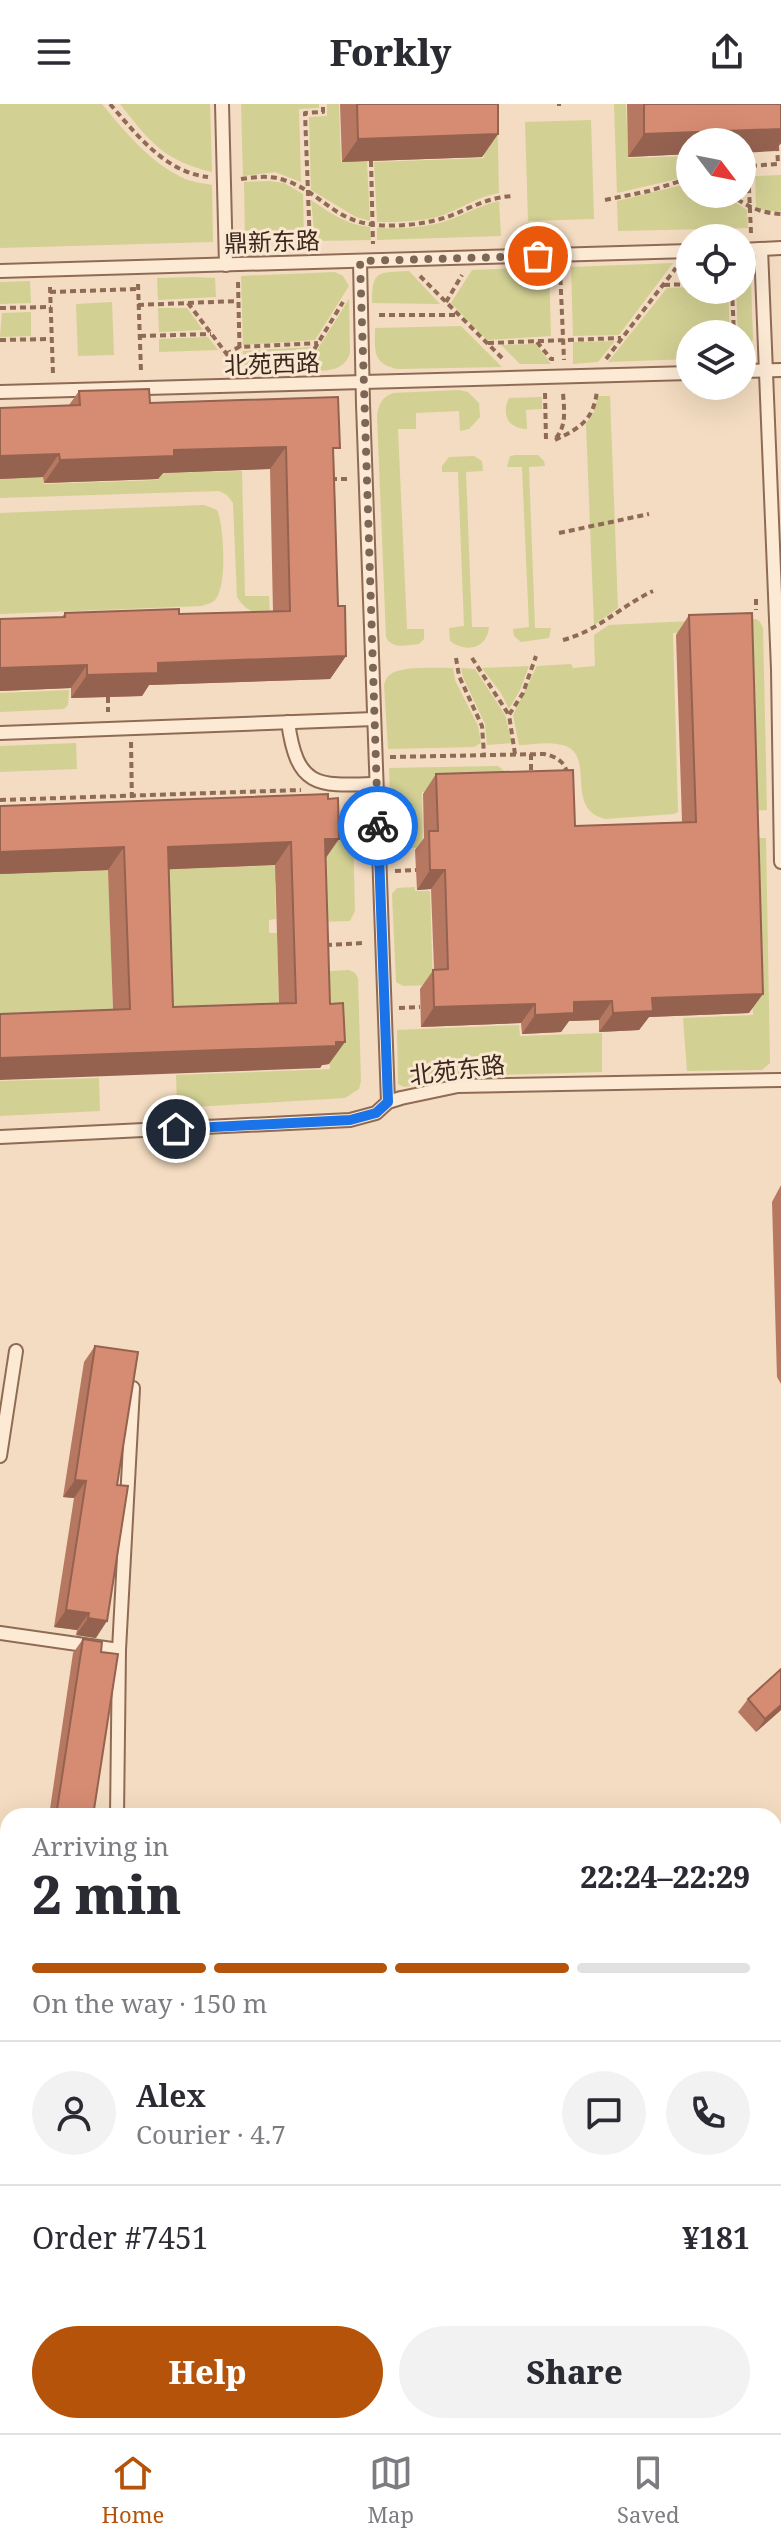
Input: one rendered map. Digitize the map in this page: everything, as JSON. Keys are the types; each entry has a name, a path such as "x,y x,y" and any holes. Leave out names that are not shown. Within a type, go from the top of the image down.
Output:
{"lane":[{"path":"222,104 226,265"},
{"path":"756,249 781,248"},
{"path":"761,249 780,727 781,862"},
{"name":"鼎新东路","path":"0,271 676,251"},
{"path":"360,261 388,1102"},
{"path":"756,371 781,370"},
{"name":"北苑西路","path":"0,392 676,373"},
{"path":"0,733 374,719"},
{"path":"288,722 297,760 312,779 323,784 376,784"},
{"name":"北苑东路","path":"0,1137 350,1120 376,1113 388,1102 458,1086 781,1080"},
{"path":"0,1456 16,1351"},
{"path":"117,1808 119,1650 133,1388"},
{"path":"0,1633 119,1650"}],"path":[{"path":"110,104 139,137 165,160 182,171 213,178"},
{"path":"310,246 305,113 323,112 323,104"},
{"path":"756,165 778,164 776,134"},
{"path":"371,161 373,244"},
{"path":"239,179 271,177 285,180 340,215 373,225 427,222 484,200 514,196"},
{"path":"605,200 676,182"},
{"path":"751,224 750,208 781,214"},
{"path":"537,342 551,359 564,361 560,267"},
{"path":"602,363 676,268"},
{"path":"446,302 465,270"},
{"path":"414,271 512,367"},
{"path":"138,278 141,374"},
{"path":"188,303 240,371 238,278"},
{"path":"50,281 53,377"},
{"path":"663,285 676,285"},
{"path":"50,292 138,289"},
{"path":"300,372 348,293"},
{"path":"138,305 238,301"},
{"path":"0,309 51,307"},
{"path":"373,315 459,315"},
{"path":"140,336 211,334"},
{"path":"488,343 622,338"},
{"path":"0,340 52,339"},
{"path":"226,354 239,347 318,343"},
{"path":"563,392 562,431 555,440 588,419 596,405 597,391"},
{"path":"545,393 546,440"},
{"path":"323,480 349,479"},
{"path":"559,533 649,514"},
{"path":"563,640 596,628 629,603 653,591"},
{"path":"756,599 756,610"},
{"path":"509,715 523,693 536,656"},
{"path":"456,658 459,676 482,726 485,755"},
{"path":"472,658 509,715 515,754"},
{"path":"108,697 108,712"},
{"path":"131,742 132,809"},
{"path":"531,754 531,778"},
{"path":"387,757 544,754 560,760 566,770 567,785"},
{"path":"0,800 306,790"},
{"path":"324,945 364,943"}],"shaded area":[{"path":"0,104 102,104 128,135 158,163 185,179 212,185 213,242 0,248"},
{"path":"120,104 210,104 212,172 181,162 159,148"},
{"path":"241,104 319,104 319,108 299,109 301,182 275,172 243,176"},
{"path":"327,104 339,104 341,162 367,162 370,221 356,217 311,190 309,117 327,116"},
{"path":"482,104 497,104 499,193 438,217 377,222 374,162 484,158"},
{"path":"614,104 626,104 628,158 676,156 676,179 617,193"},
{"path":"591,120 594,219 528,221 525,122"},
{"path":"781,175 781,211 756,207 756,176"},
{"path":"244,182 284,183 303,194 304,240 249,242 245,238"},
{"path":"676,186 676,208 744,208 747,210 748,224 676,224 676,230 618,231 617,201"},
{"path":"311,200 346,221 370,227 371,240 315,241"},
{"path":"499,201 501,236 377,240 377,228 412,228 438,223"},
{"path":"673,263 619,335 573,336 571,267"},
{"path":"549,267 551,336 487,340 451,303 472,270"},
{"path":"409,271 440,304 372,303 373,284 379,275"},
{"path":"335,272 343,276 349,286 315,340 243,345 241,276"},
{"path":"157,278 215,278 216,297 158,300"},
{"path":"30,281 31,303 0,304 0,282"},
{"path":"667,288 676,288 676,304 729,304 729,320 676,320 676,360 608,362"},
{"path":"349,299 350,353 347,360 332,370 304,371"},
{"path":"112,302 114,355 78,356 76,304"},
{"path":"737,304 752,304 752,320 737,320"},
{"path":"158,308 187,308 203,330 159,332"},
{"path":"31,312 31,336 0,337 2,313"},
{"path":"461,326 502,367 397,369 383,363 377,355 375,328"},
{"path":"208,337 218,350 159,352 159,339"},
{"path":"615,341 598,362 573,364 573,342"},
{"path":"536,344 551,364 520,364 501,345"},
{"path":"311,347 296,371 244,373 243,351"},
{"path":"468,392 479,403 480,417 469,429 460,431 459,411 416,413 416,429 398,429 407,629 424,629 424,639 419,644 392,644 386,637 378,411 384,399 393,393"},
{"path":"598,396 610,396 618,608 594,625 586,424 594,412"},
{"path":"542,397 542,409 526,410 527,429 515,426 508,420 506,410 509,398"},
{"path":"538,455 544,461 545,466 529,467 535,628 551,628 549,638 521,642 514,636 513,629 529,627 522,467 507,467 510,456"},
{"path":"474,456 482,461 483,471 466,472 472,627 489,627 484,640 469,648 450,641 449,628 464,626 458,472 442,472 442,466 449,457"},
{"path":"242,471 245,596 269,596 270,615 250,610 237,597 233,503 219,491 0,498 0,479 43,477 44,484 158,480 159,473"},
{"path":"204,505 217,510 223,542 221,584 212,602 202,606 0,614 0,513"},
{"path":"756,619 763,628 767,810 746,811 717,620"},
{"path":"692,621 697,632 673,633 678,812 605,819 592,813 582,792 577,756 570,748 552,743 519,745 513,715 537,666 595,666 594,635 609,625"},
{"path":"529,666 520,690 509,709 482,668"},
{"path":"453,668 455,680 478,726 481,743 474,747 388,749 384,685 387,677 403,670"},
{"path":"461,668 475,669 505,715 512,743 487,745 485,724"},
{"path":"69,690 68,705 64,709 0,712 0,693"},
{"path":"76,743 77,769 0,772 0,746"},
{"path":"498,766 509,775 511,789 422,792 423,848 395,844 391,835 389,768"},
{"path":"323,821 348,821 353,831 355,911 350,921 312,922"},
{"path":"747,838 766,838 770,1063 762,1070 687,1071 683,1018 753,1015"},
{"path":"290,865 291,881 275,882 276,919 269,920 269,933 277,933 279,1009 148,1030 143,870"},
{"path":"118,869 109,883 113,1017 0,1036 0,874"},
{"path":"415,887 415,891 430,891 433,985 403,986 396,982 392,894 397,888"},
{"path":"349,970 358,978 359,1089 345,1098 177,1108 176,1075 330,1069 328,1025 314,972"},
{"path":"519,1025 520,1036 602,1033 602,1072 468,1076 404,1087 398,1084 397,1030"},
{"path":"99,1078 100,1111 0,1116 0,1081"}],"building":[{"path":"357,104 498,104 498,134 358,139"},
{"path":"644,104 781,104 781,129 676,128 676,133 644,134"},
{"path":"149,389 150,403 338,397 340,448 333,448 338,606 345,606 346,656 158,663 158,673 87,675 87,665 0,668 0,619 179,609 179,614 290,611 286,447 174,450 174,456 60,460 59,454 0,456 0,408 80,405 79,391"},
{"path":"752,613 763,994 652,998 653,1011 613,1013 612,1001 574,1002 574,1013 535,1015 535,1004 434,1007 433,970 448,969 445,870 430,870 429,831 438,831 436,774 573,770 575,826 696,822 689,615"},
{"path":"328,794 328,799 338,798 339,839 325,839 330,1004 343,1003 345,1042 336,1042 336,1046 0,1058 0,1014 130,1009 124,847 0,852 0,806","holes":["291,842 296,1003 173,1007 168,847"]},
{"path":"95,1346 138,1352 117,1485 128,1486 107,1621 88,1618 89,1613 66,1610 86,1481 75,1480"},
{"path":"83,1639 102,1642 101,1652 118,1654 94,1808 57,1808"},
{"path":"781,1669 781,1705 765,1719 748,1699"}],"way so far":[{"path":"378,826 360,261 538,256"}],"route":[{"path":"176,1129 350,1120 376,1113 388,1102 378,826"}]}
